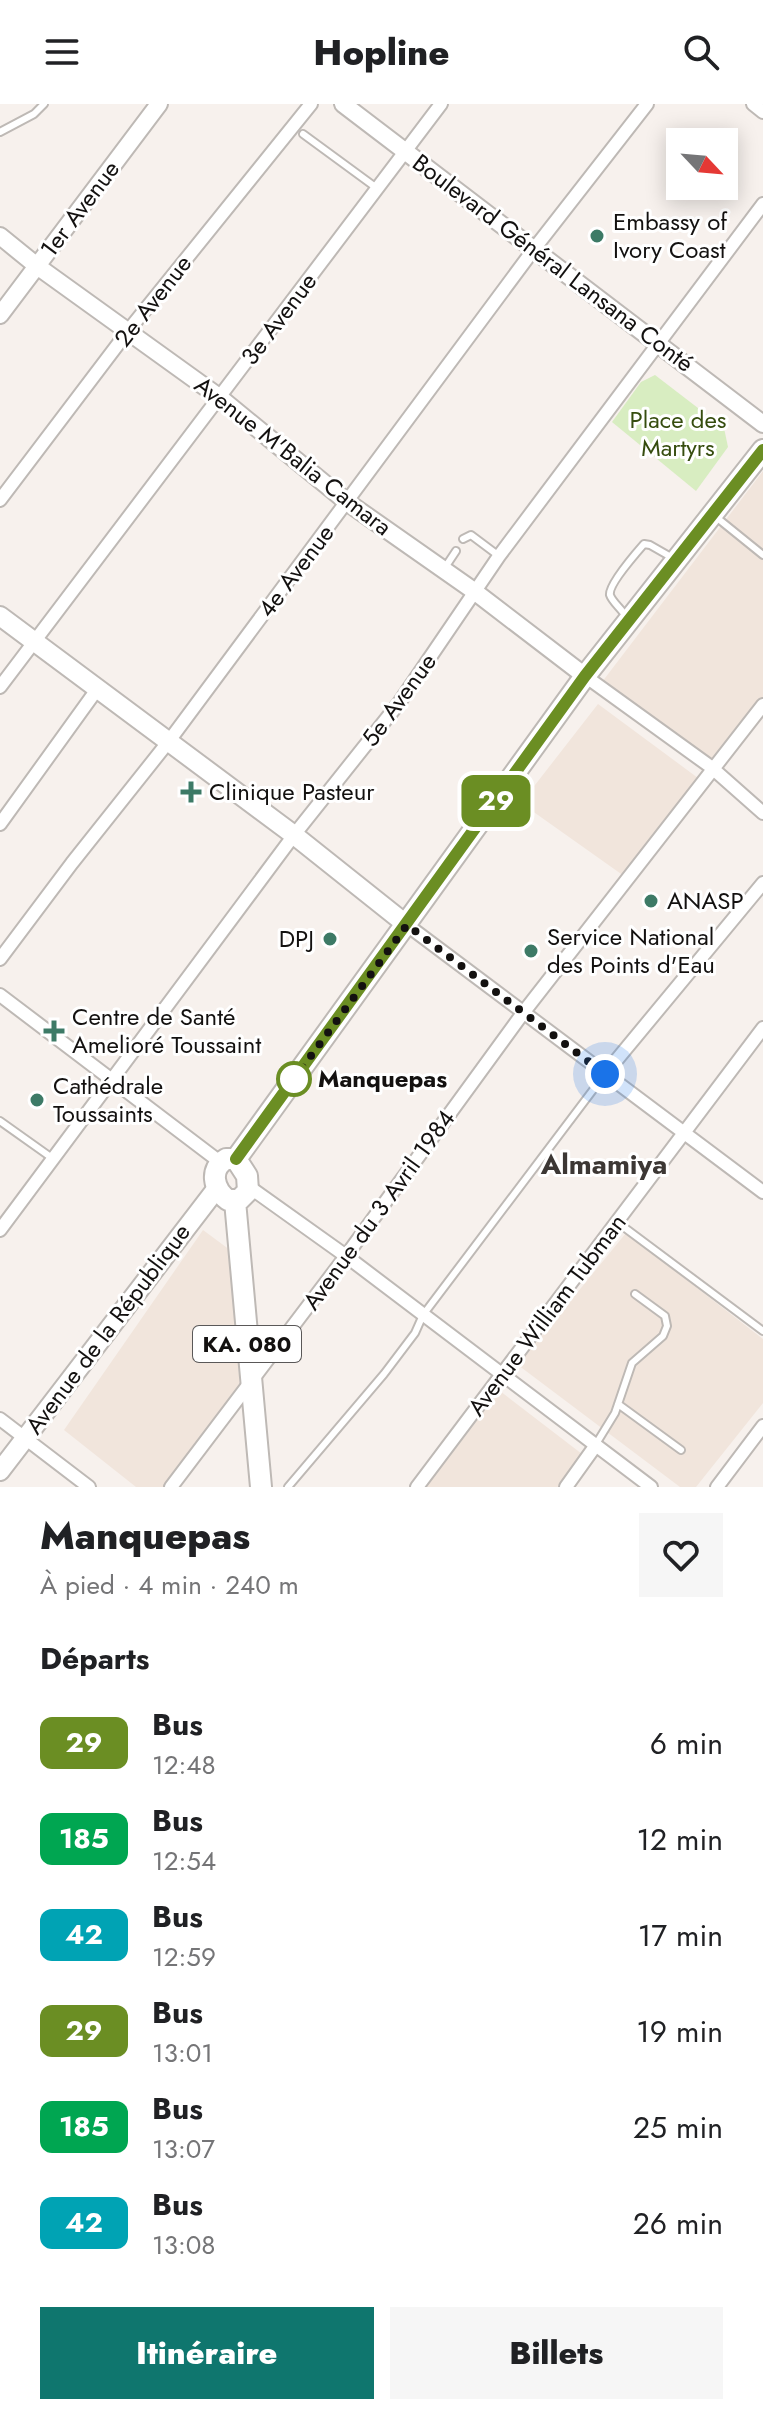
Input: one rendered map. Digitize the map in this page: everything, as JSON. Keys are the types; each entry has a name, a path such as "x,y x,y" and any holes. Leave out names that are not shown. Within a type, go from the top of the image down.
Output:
{"main road":[{"path":"228,1160 247,1176 242,1193 223,1197 217,1188 214,1172 228,1160 407,925 585,676 763,450"},
{"path":"0,616 294,835 407,925"},
{"name":"Avenue de la République","path":"0,1471 217,1188"},
{"name":"KA. 080","path":"242,1193 251,1382 261,1487"}],"street":[{"name":"1er Avenue","path":"0,315 159,104"},
{"name":"2e Avenue","path":"0,500 128,331 311,104"},
{"name":"Boulevard Général Lansana Conté","path":"343,104 763,424"},
{"name":"3e Avenue","path":"0,687 441,104"},
{"name":"4e Avenue","path":"0,959 169,741 534,249 647,104"},
{"path":"753,104 763,112"},
{"name":"5e Avenue","path":"0,1230 294,835 399,703 499,556 763,204"},
{"name":"Avenue M'Balia Camara","path":"0,236 219,397 347,502 444,569 585,676"},
{"path":"585,676 714,769 763,813"},
{"path":"0,824 98,688"},
{"name":"Avenue du 3 Avril 1984","path":"171,1487 346,1256 523,1013 763,705"},
{"path":"605,1074 763,883"},
{"path":"407,925 763,1192"},
{"path":"0,995 112,1080 228,1160"},
{"name":"Avenue William Tubman","path":"417,1487 763,1028"},
{"path":"242,1193 346,1256 651,1487"},
{"path":"0,1419 89,1487"},
{"path":"717,1487 763,1426"},
{"path":"566,1487 596,1445"}],"lane":[{"path":"0,132 34,114 44,104"},
{"path":"303,134 378,189"},
{"path":"713,515 763,555"},
{"path":"463,539 471,535 499,556"},
{"path":"629,621 611,597 610,590 640,548 644,544 650,545 667,556 679,558"},
{"path":"444,569 456,551"},
{"path":"288,1487 384,1374 415,1333 423,1315 605,1074"},
{"path":"0,1121 52,1158"},
{"path":"617,1222 763,1331"},
{"path":"596,1445 618,1404 632,1363 663,1336 667,1326 665,1316 635,1294"},
{"path":"618,1404 681,1450"}],"shaded area":[{"path":"763,471 763,697 710,766 602,682"},
{"path":"598,704 698,778 624,876 521,803"},
{"path":"203,1230 230,1250 240,1389 227,1401 164,1487 136,1487 64,1430"},
{"path":"626,1233 763,1339 763,1403 696,1487 680,1487 518,1365"},
{"path":"500,1391 582,1454 561,1487 426,1487"}],"green space":[{"name":"Place des Martyrs","path":"655,375 724,428 728,447 696,491 612,422 641,382"}],"bus line":[{"name":"29","path":"236,1159 585,676 763,450"}],"place":[{"name":"Embassy of Ivory Coast","path":"597,236"},
{"name":"Clinique Pasteur","path":"191,792"},
{"name":"ANASP","path":"651,901"},
{"name":"DPJ","path":"330,939"},
{"name":"Service National des Points d'Eau","path":"531,951"},
{"name":"Centre de Santé Amelioré Toussaint","path":"54,1031"},
{"name":"Manquepas","path":"294,1079"},
{"name":"Cathédrale Toussaints","path":"37,1100"}],"district":[{"name":"Almamiya","path":"604,1164"}],"route":[{"path":"294,1079 407,925 605,1074"}]}
